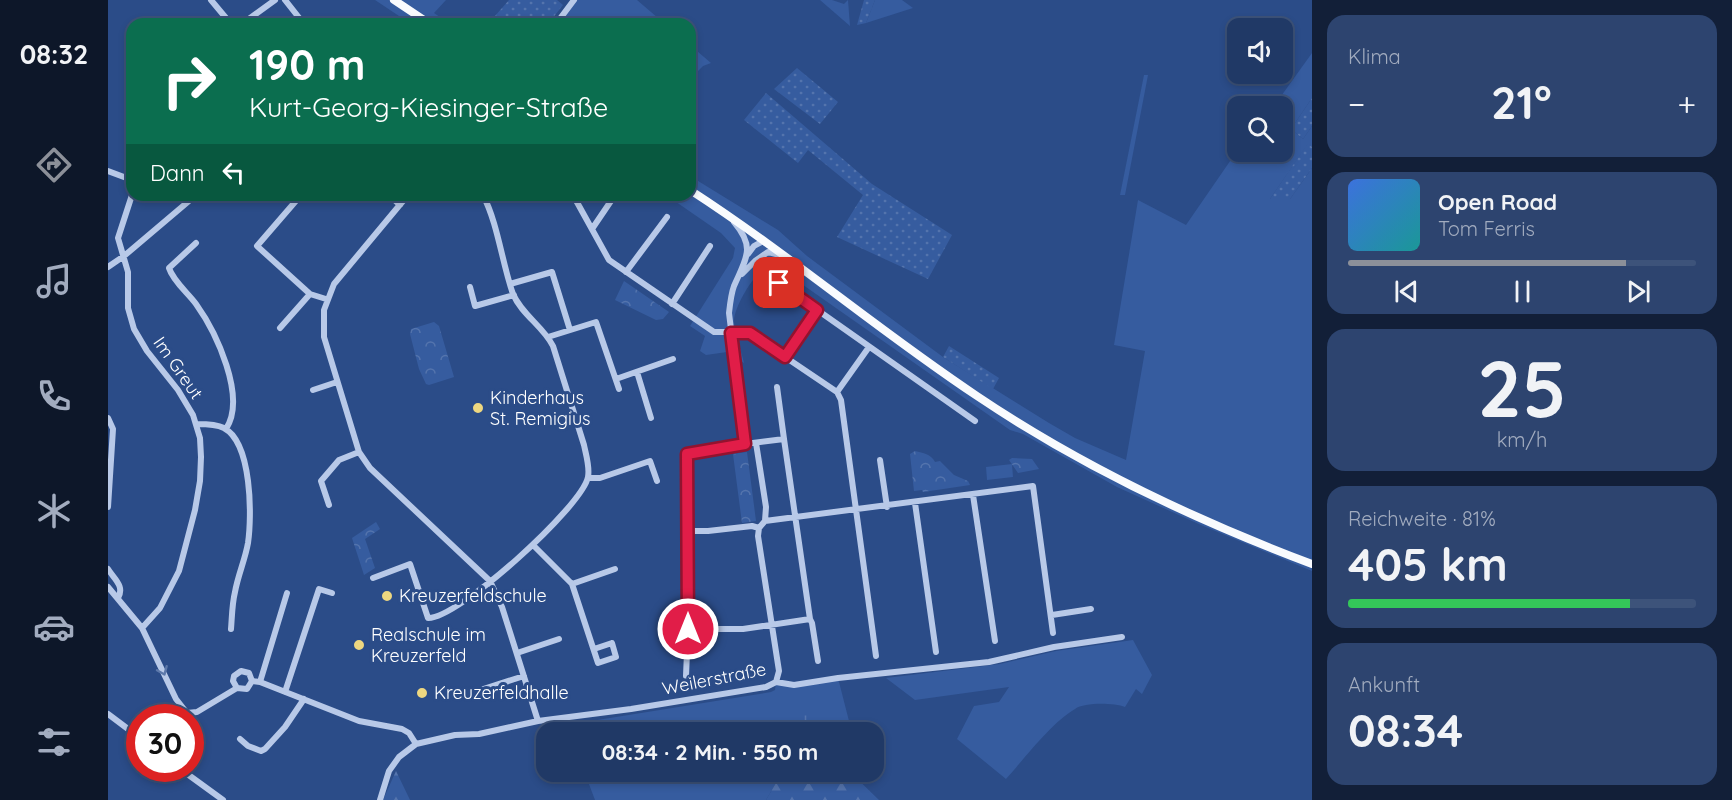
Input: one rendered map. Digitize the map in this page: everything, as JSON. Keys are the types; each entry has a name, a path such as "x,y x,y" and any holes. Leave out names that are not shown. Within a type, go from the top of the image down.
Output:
{"main road":[{"path":"394,0 421,18"},
{"path":"696,194 936,368 998,410 1062,449 1148,495 1253,542 1312,564"}],"street":[{"path":"211,0 226,18"},
{"path":"250,18 275,0"},
{"path":"285,0 299,18"},
{"path":"560,18 574,0"},
{"path":"108,171 126,178"},
{"name":"Im Greut","path":"130,201 118,238 128,272 128,308 134,329 147,351 178,390 197,424 201,457 195,510 179,571 160,608 143,630"},
{"path":"108,267 188,201"},
{"path":"296,201 257,246 310,294 326,299"},
{"path":"396,201 400,205"},
{"path":"403,201 334,284 326,299 324,338 359,452 370,468 490,581 502,607 538,721"},
{"path":"373,578 410,564 425,611 430,618 447,612 490,581 533,545 573,504 588,478 588,462 584,445 553,346 548,337 523,311 514,295 485,201"},
{"path":"576,201 609,260 714,332 750,333 837,392 841,400 876,656"},
{"path":"592,229 611,201"},
{"path":"626,272 667,217"},
{"path":"729,217 745,238 748,254"},
{"path":"745,444 731,333 730,301 748,254 754,246 763,241"},
{"path":"739,277 762,249 763,241"},
{"path":"196,243 169,268 171,275 198,307 212,330 225,359 232,396 232,417 226,429"},
{"path":"672,304 710,246"},
{"path":"754,261 768,252 789,260"},
{"path":"510,284 552,272 570,330"},
{"path":"779,283 975,421"},
{"path":"470,287 475,306 514,295"},
{"path":"280,328 310,294"},
{"path":"785,357 817,310"},
{"path":"548,337 596,322 619,389"},
{"path":"837,392 869,347"},
{"path":"616,379 673,359"},
{"path":"637,372 651,418"},
{"path":"313,390 337,382"},
{"path":"777,387 818,661"},
{"path":"108,418 113,429 108,507"},
{"path":"197,424 226,429 241,452 246,470 251,511 248,541 235,591 231,629"},
{"path":"686,676 687,454 784,439"},
{"path":"756,443 766,507 765,521 759,528 758,536 779,671 776,682"},
{"path":"329,505 321,480 339,460 359,452"},
{"path":"880,460 887,507"},
{"path":"588,478 608,476 651,461 657,481"},
{"path":"765,521 887,507 1033,486 1053,633"},
{"path":"974,495 995,640"},
{"path":"915,503 936,652"},
{"path":"688,531 752,526 759,528"},
{"path":"533,545 572,584 594,649"},
{"path":"108,569 122,591 118,598"},
{"path":"572,584 615,569"},
{"path":"108,587 143,630 176,699 187,713 197,712 237,688 247,689 252,681"},
{"path":"285,692 319,589 332,593"},
{"path":"260,682 287,593"},
{"path":"1052,615 1091,609"},
{"path":"688,629 743,629 810,619"},
{"name":"Weilerstraße","path":"380,800 389,771 399,757 416,744 454,735 479,734 538,721 686,701 766,687 776,682 794,685 989,662 1054,647 1122,637"},
{"path":"517,653 559,639"},
{"path":"237,688 234,676 241,671 249,673 252,681"},
{"path":"474,692 524,676"},
{"path":"252,681 260,682 358,721 402,729 409,733 416,744"},
{"path":"240,739 248,746 261,751 265,749 285,727 304,699"},
{"path":"108,714 126,728"},
{"path":"198,782 223,800"}],"green space":[{"path":"375,0 446,0 434,13 441,18 402,18"},
{"path":"509,0 557,0 563,5 553,18 493,18"},
{"path":"574,0 637,0 658,18 560,18"},
{"path":"820,0 832,0 844,4 848,0 850,26"},
{"path":"864,0 875,0 866,23 857,25"},
{"path":"875,0 902,0 913,8 866,23"},
{"path":"696,50 711,63 703,66 696,73"},
{"path":"1312,53 1312,98 1293,126 1293,96 1281,96 1290,84 1293,84 1293,80"},
{"path":"797,68 838,102 820,124 774,89"},
{"path":"1144,75 1148,75 1125,195 1120,195"},
{"path":"766,93 872,184 952,235 928,279 837,237 863,195 808,150 798,163 744,120"},
{"path":"1312,98 1312,126 1303,139 1293,131 1293,126"},
{"path":"1312,126 1312,147 1308,144 1270,199 1290,199 1312,168 1312,571 1117,487 1023,434 1010,430 786,273 777,269 768,268 757,275 737,308 734,322 744,363 727,352 706,355 700,351 705,336 690,326 733,258 735,248 721,233 675,201 696,201 696,180 778,230 807,256 943,357 1075,438 1126,460 1145,351 1114,345 1138,200 1186,225 1229,162 1293,162 1293,131 1303,139"},
{"path":"1308,143 1312,147 1312,168 1290,199 1270,199"},
{"path":"624,281 669,312 663,319 656,320 615,300"},
{"path":"434,322 439,326 454,377 429,385 426,384 419,369 410,334 411,329"},
{"path":"949,346 999,378 993,389 943,357"},
{"path":"915,451 924,453 935,462 940,461 954,475 968,481 970,485 923,492 922,490 914,491 910,454"},
{"path":"747,452 756,521 742,523 733,454"},
{"path":"1012,458 1032,459 1039,469 1018,473 1009,460"},
{"path":"1012,464 1013,477 987,480 986,467"},
{"path":"376,522 380,529 365,539 375,568 364,575 352,538"},
{"path":"1133,640 1152,675 1142,694 1136,689 1125,707 1100,704 1085,705 1075,709 1048,732 1006,779 957,739 974,706 999,702 1009,687 915,700 886,678 1000,664 1056,651"},
{"path":"838,678 849,721 585,722 771,692 775,690 776,682 788,686"},
{"path":"805,713 817,714 819,718 818,722 794,722"},
{"path":"396,771 410,800 383,800"},
{"path":"588,782 777,782 766,800 595,800"},
{"path":"777,782 860,782 879,800 766,800"}],"place":[{"name":"Kinderhaus St. Remigius","path":"478,408"},
{"name":"Kreuzerfeldschule","path":"387,596"},
{"name":"Realschule im Kreuzerfeld","path":"359,645"},
{"name":"Kreuzerfeldhalle","path":"422,693"}],"route":[{"path":"688,629 687,454 745,444 731,333 750,333 785,357 817,310 779,283"}]}
